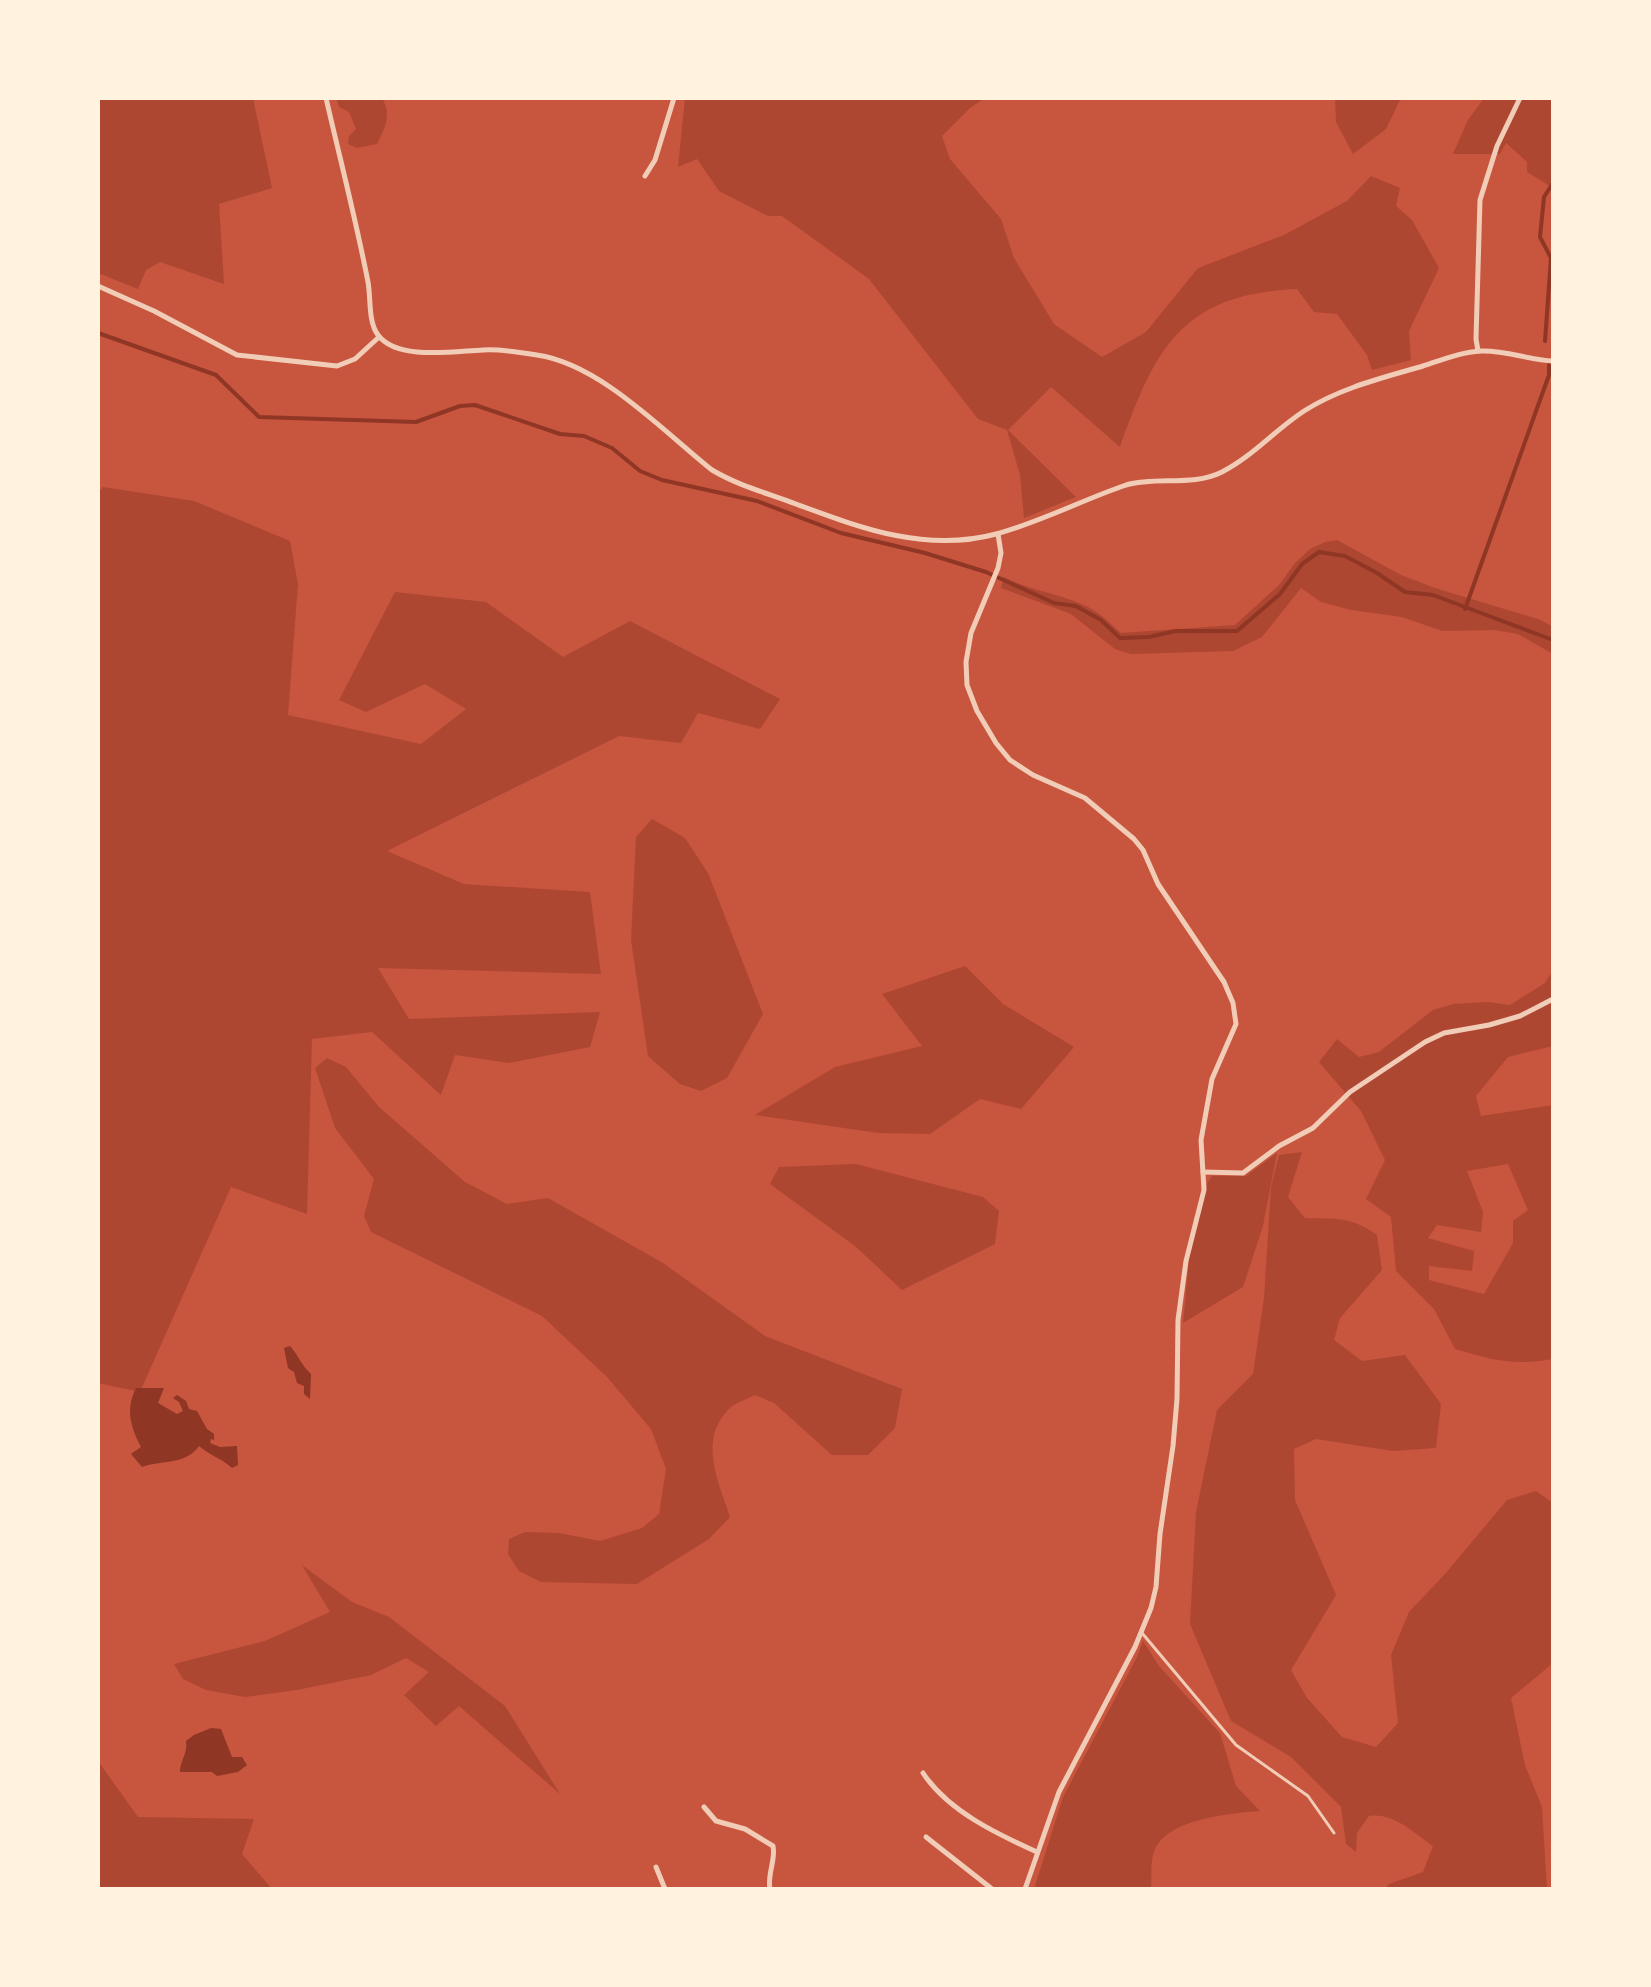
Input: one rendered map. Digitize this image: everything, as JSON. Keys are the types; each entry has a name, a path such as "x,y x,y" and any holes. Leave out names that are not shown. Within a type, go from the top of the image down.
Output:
{"street":[{"path":"326,98 366,271 373,325 379,337 405,350 449,353 509,351 569,363 600,379 712,470 732,481 857,527 891,536 940,541 998,534 1129,484 1218,474 1250,456 1307,410 1344,391 1450,357 1493,351 1553,361"},
{"path":"645,176 655,160 674,98"},
{"path":"1478,351 1480,200 1497,146 1520,98"},
{"path":"98,286 154,311 237,355 337,366 355,359 379,337"},
{"path":"998,534 1001,553 998,568 971,633 965,671 972,700 987,729 1010,760 1022,770 1085,798 1134,839 1143,850 1158,884 1217,970 1236,1013 1234,1033 1210,1088 1201,1140 1204,1190 1186,1261 1178,1320 1177,1399 1156,1587 1142,1633 1059,1792 1025,1889"},
{"path":"1203,1172 1243,1173 1279,1146 1313,1128 1350,1092 1425,1042 1444,1033 1520,1016 1553,999"},
{"path":"923,1773 946,1801 1010,1840 1037,1852"},
{"path":"704,1807 716,1821 745,1829 773,1846 770,1889"},
{"path":"926,1837 992,1889"},
{"path":"656,1867 665,1889"}],"lane":[{"path":"1142,1633 1236,1745 1308,1796 1334,1833"}],"shaded area":[{"path":"98,98 253,98 272,188 219,204 224,284 160,262 146,270 138,289 98,273"},
{"path":"336,98 382,98 387,116 377,144 357,148 348,144 349,136 356,129 349,112 339,107"},
{"path":"685,98 985,98 970,108 942,136 950,159 1001,219 1014,258 1054,324 1102,357 1146,332 1198,268 1284,235 1347,201 1371,176 1400,188 1396,206 1412,220 1439,268 1409,331 1411,360 1372,370 1367,355 1337,314 1314,312 1297,289 1258,293 1226,302 1200,315 1178,333 1146,381 1120,447 1051,387 1008,430 1076,497 1024,518 1020,475 1007,430 978,419 869,279 782,216 768,216 719,191 697,159 678,167"},
{"path":"1335,98 1401,98 1386,129 1353,154 1336,122"},
{"path":"1484,98 1553,98 1553,188 1527,172 1527,162 1506,143 1500,154 1453,154 1468,120"},
{"path":"103,487 194,501 290,541 298,584 288,715 421,744 466,709 425,684 366,712 339,700 395,592 486,602 563,657 630,621 780,699 760,729 698,713 681,743 619,736 387,851 464,884 590,892 601,974 378,968 409,1019 600,1012 590,1047 509,1063 455,1055 441,1095 372,1032 312,1039 307,1214 231,1187 140,1392 98,1383 98,493"},
{"path":"1337,540 1401,575 1541,620 1553,627 1553,654 1518,634 1495,630 1442,631 1402,617 1351,610 1321,602 1301,588 1262,637 1233,651 1131,654 1115,649 1071,614 1001,588 1004,577 1080,603 1121,633 1235,625 1279,585 1310,549"},
{"path":"652,819 685,838 708,873 763,1014 727,1078 701,1091 680,1084 648,1056 631,940 636,837"},
{"path":"965,966 1003,1004 1074,1047 1021,1109 980,1099 930,1134 878,1133 755,1115 835,1067 922,1046 882,994"},
{"path":"1553,970 1553,1046 1508,1057 1476,1096 1481,1116 1553,1105 1553,1359 1503,1361 1455,1349 1434,1309 1396,1271 1391,1217 1366,1199 1385,1160 1361,1111 1319,1062 1337,1039 1359,1057 1379,1052 1433,1010 1453,1004 1488,1002 1510,1005 1545,983","holes":["1508,1164 1528,1210 1513,1221 1513,1243 1484,1294 1429,1280 1429,1266 1472,1271 1474,1251 1428,1238 1437,1225 1481,1232 1483,1212 1467,1171"]},
{"path":"327,1058 346,1067 379,1107 465,1182 507,1204 548,1198 663,1263 765,1336 902,1389 895,1428 868,1455 832,1455 774,1403 755,1395 728,1410 714,1435 714,1462 730,1517 709,1539 637,1584 541,1582 519,1571 508,1554 509,1539 525,1532 559,1533 600,1541 642,1528 659,1514 666,1469 651,1429 607,1377 542,1316 371,1232 364,1216 374,1179 335,1128 315,1068"},
{"path":"1302,1152 1288,1197 1305,1218 1351,1222 1377,1235 1382,1270 1340,1318 1334,1340 1362,1361 1405,1355 1441,1404 1436,1448 1393,1451 1316,1439 1294,1449 1295,1500 1336,1595 1291,1670 1307,1698 1342,1737 1376,1747 1398,1723 1391,1655 1409,1612 1507,1500 1536,1491 1553,1503 1553,1663 1511,1698 1525,1765 1542,1807 1547,1889 1385,1889 1389,1884 1423,1872 1433,1846 1403,1825 1378,1816 1369,1816 1357,1833 1356,1852 1346,1844 1341,1807 1291,1757 1231,1721 1190,1624 1196,1512 1217,1410 1253,1374 1264,1298 1271,1187 1279,1155"},
{"path":"1277,1153 1263,1226 1243,1287 1183,1323 1189,1259 1208,1182 1212,1176 1246,1176"},
{"path":"856,1164 983,1197 999,1211 995,1244 902,1290 855,1246 770,1184 779,1167"},
{"path":"290,1346 311,1374 310,1399 304,1394 304,1386 297,1383 294,1372 288,1368 284,1348"},
{"path":"136,1388 164,1388 158,1403 177,1414 183,1411 173,1398 177,1395 186,1401 189,1409 197,1411 207,1429 214,1434 214,1440 211,1439 210,1443 220,1447 237,1446 238,1465 232,1468 199,1446 180,1459 142,1467 131,1454 141,1447 131,1418"},
{"path":"302,1565 352,1602 389,1617 505,1706 560,1794 459,1706 436,1726 404,1695 429,1672 406,1658 371,1675 245,1697 206,1690 183,1679 174,1664 265,1641 330,1612"},
{"path":"1143,1641 1159,1666 1220,1733 1236,1786 1260,1811 1200,1820 1171,1832 1154,1852 1151,1889 1034,1889 1063,1797"},
{"path":"211,1728 221,1729 232,1757 242,1757 247,1765 238,1772 217,1776 212,1772 180,1772 186,1741"},
{"path":"98,1761 138,1817 254,1819 242,1854 272,1889 98,1889"}],"waterway":[{"path":"1545,341 1551,258 1540,237 1544,197 1553,183"},
{"path":"98,333 216,375 259,417 416,422 460,406 475,405 560,434 584,436 612,448 640,471 662,480 757,501 841,533 925,553 986,572 1054,603 1076,606 1101,620 1120,638 1149,637 1176,631 1237,631 1280,594 1302,564 1319,552 1345,556 1405,592 1433,595 1553,640"},
{"path":"1465,609 1549,375 1549,365"}]}
